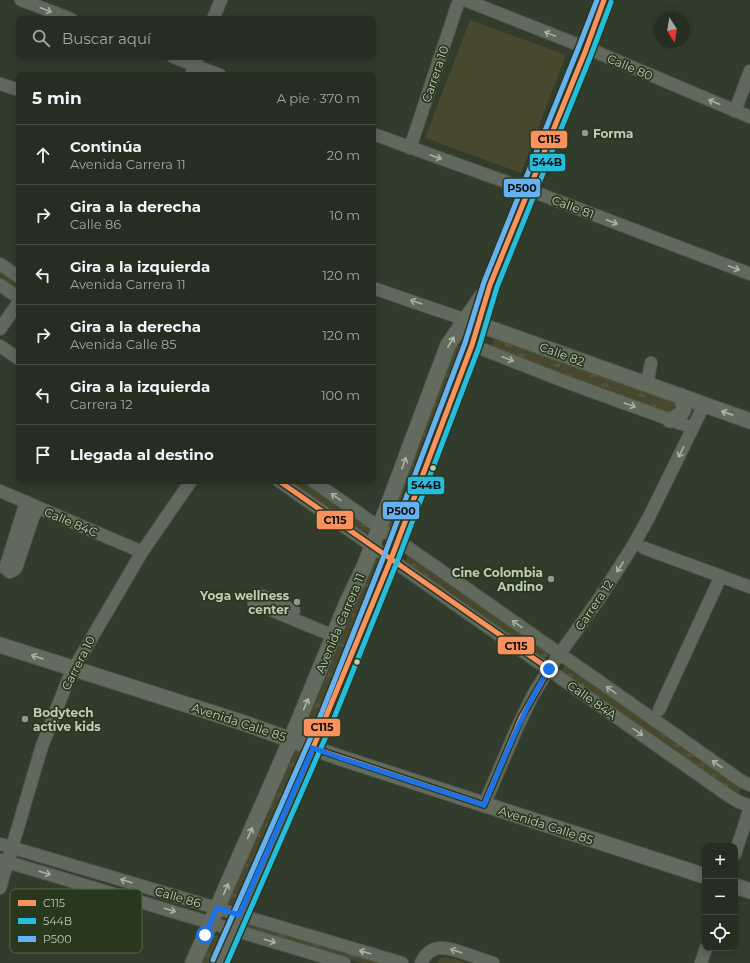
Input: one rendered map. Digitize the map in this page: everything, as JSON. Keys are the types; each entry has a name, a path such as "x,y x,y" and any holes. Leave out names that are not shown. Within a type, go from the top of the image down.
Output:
{"main road":[{"name":"Avenida Carrera 11","path":"193,963 291,740 380,527 448,345 472,322 490,285 586,49 604,0"},
{"name":"Avenida Carrera 11","path":"219,963 313,748 391,559 472,345 472,322"},
{"name":"Calle 82","path":"472,322 750,421"},
{"path":"670,420 680,416 683,411 684,406 681,396"},
{"name":"Avenida Calle 85","path":"0,645 236,721 347,761 702,875"},
{"path":"738,887 750,890"}],"street":[{"path":"21,0 63,16"},
{"path":"215,16 221,0"},
{"name":"Carrera 10","path":"407,147 452,0"},
{"name":"Carrera 10","path":"407,147 460,0"},
{"name":"Calle 80","path":"465,0 750,118"},
{"path":"180,60 211,72"},
{"path":"735,111 750,71"},
{"path":"0,84 16,89"},
{"name":"Calle 81","path":"376,135 528,190 750,274"},
{"path":"0,264 16,275"},
{"path":"0,285 16,296"},
{"name":"Calle 82","path":"376,289 472,322"},
{"path":"0,329 16,306"},
{"name":"Calle 82","path":"472,345 693,428"},
{"path":"0,346 16,356"},
{"path":"647,384 651,363"},
{"name":"Carrera 12","path":"484,805 532,695 601,596 634,544 704,405"},
{"name":"Carrera 10","path":"0,888 4,861 12,848 42,746 73,669 142,552 189,484"},
{"name":"Calle 84A","path":"283,484 729,796 750,807"},
{"name":"Calle 84A","path":"317,484 743,782 750,785"},
{"name":"Calle 84C","path":"0,491 142,552"},
{"path":"26,502 6,566 6,569 10,572 16,568 33,517 38,508"},
{"path":"644,548 750,587"},
{"path":"659,710 721,576"},
{"path":"258,600 336,632"},
{"path":"738,845 750,807"},
{"name":"Calle 86","path":"0,844 402,963"},
{"name":"Calle 86","path":"4,861 99,889"},
{"name":"Calle 86","path":"142,902 344,963"},
{"path":"421,963 426,954 430,951 443,947 493,963"},
{"path":"701,963 705,951"}],"green space":[{"path":"470,20 566,55 521,173 425,138"},
{"path":"0,269 16,280 16,290 15,291 0,281"},
{"path":"496,334 677,400 671,416 490,350"},
{"path":"456,345 467,349 397,533 387,526"},
{"path":"295,484 311,484 371,526 366,534"},
{"path":"410,554 550,652 544,661 404,562"},
{"path":"375,558 385,562 315,735 304,731"},
{"path":"566,664 742,788 736,796 560,673"},
{"path":"296,750 307,755 239,908 228,903"},
{"path":"247,922 384,963 362,963 245,928"},
{"path":"214,934 224,938 213,963 202,963"},
{"path":"443,957 452,958 466,963 438,963"}],"transit line":[{"name":"P500","path":"213,960 322,712 384,556 465,343 484,282 597,0"},
{"name":"C115","path":"391,559 472,345 490,285 585,52 604,0"},
{"name":"544B","path":"227,963 334,718 397,562 479,347 497,287 611,2"},
{"name":"C115","path":"283,484 391,559"},
{"name":"C115","path":"391,559 549,669 521,718 484,805 313,748 391,559"}],"place":[{"name":"Forma","path":"585,133"},
{"name":"Cine Colombia Andino","path":"551,579"},
{"name":"Yoga wellness center","path":"297,602"},
{"name":"Bodytech active kids","path":"25,719"}],"route":[{"path":"205,935 217,908 239,915 313,748 484,805 532,695 549,669"}]}
